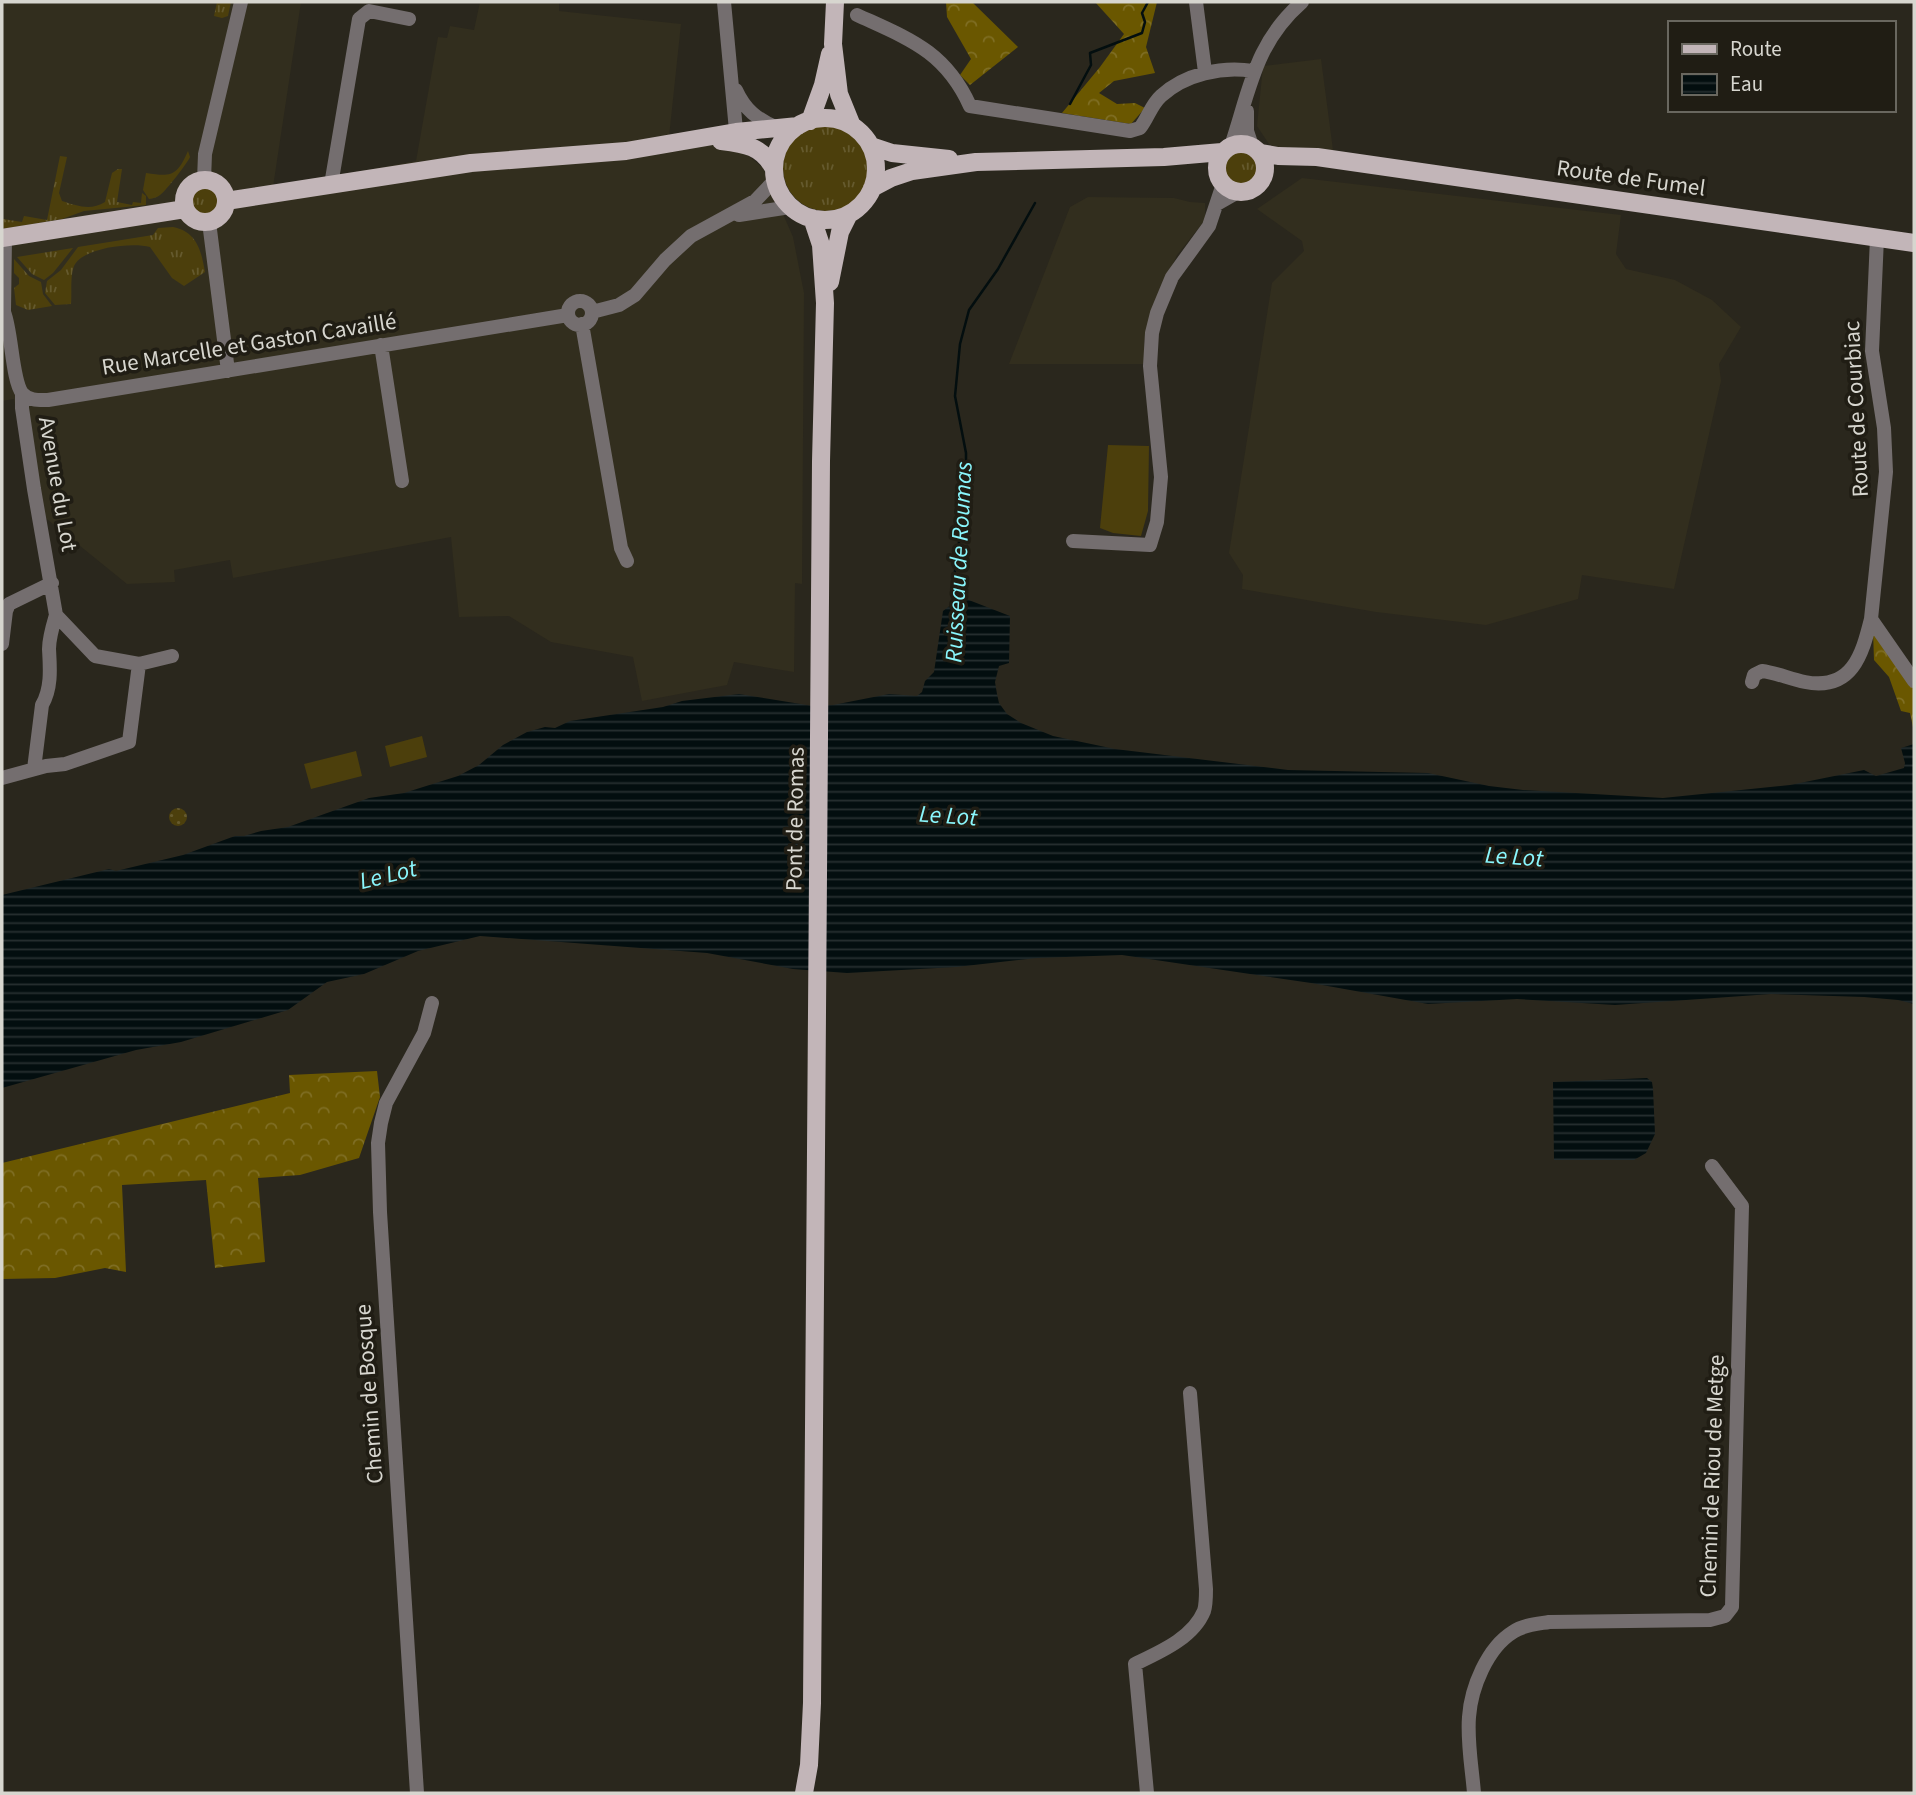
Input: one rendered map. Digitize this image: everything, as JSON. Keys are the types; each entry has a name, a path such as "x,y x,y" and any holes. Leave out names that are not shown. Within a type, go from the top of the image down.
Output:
{"main road":[{"path":"835,2 833,44 839,94 852,126 871,146 892,153 976,162"},
{"path":"775,174 780,146 804,123 823,85 833,44"},
{"path":"226,201 471,163 626,151 736,137 825,118 852,126"},
{"path":"736,137 762,152 775,174 779,191 790,207 812,218 837,219 849,214 867,199 876,167 871,146"},
{"path":"872,188 912,171 976,162 1202,156 1243,143 1257,150 1266,169 1264,177 1256,187 1226,183 1201,166 1164,158"},
{"path":"1226,183 1217,163 1227,149"},
{"name":"Route de Fumel","path":"1257,150 1278,156 1317,157 1914,243"},
{"name":"Route de Fumel","path":"1264,177 1280,169 1341,161"},
{"path":"204,180 222,188 226,201 219,217 209,222 195,220 185,209 187,190 204,180"},
{"path":"3,238 185,209"},
{"path":"825,303 840,232 849,214"},
{"path":"812,218 821,245 825,303"},
{"name":"Pont de Romas","path":"804,1793 809,1765 812,1703 821,461 825,303"}],"street":[{"path":"204,180 205,154 241,2"},
{"path":"724,2 736,137"},
{"path":"1196,2 1205,72"},
{"path":"1227,149 1249,93 1254,71 1274,30 1302,2"},
{"path":"331,185 359,19 369,11 409,19"},
{"path":"857,15 915,43 950,69 970,106 1130,131 1140,128 1162,96 1205,72 1230,69 1254,71"},
{"path":"730,75 746,108 760,121 777,128"},
{"path":"1249,93 1247,131 1257,150"},
{"path":"592,312 619,305 635,295 665,260 691,236 755,201 775,174"},
{"path":"1073,541 1150,545 1157,522 1161,478 1150,366 1152,333 1172,277 1209,226 1226,183"},
{"path":"727,218 790,207"},
{"path":"209,222 228,371"},
{"path":"3,238 3,315 22,393"},
{"name":"Route de Courbiac","path":"1752,682 1754,675 1762,671 1817,684 1840,678 1857,663 1862,654 1871,619 1886,472 1884,428 1872,351 1877,238"},
{"path":"578,301 589,304 592,312 590,318 582,324 572,321 568,315 571,304 578,301"},
{"name":"Rue Marcelle et Gaston Cavaillé","path":"22,393 31,399 48,400 568,315"},
{"path":"582,324 621,548 627,561"},
{"path":"381,345 402,481"},
{"name":"Avenue du Lot","path":"22,393 32,476 57,615"},
{"name":"Avenue du Lot","path":"2,644 9,604 52,583"},
{"path":"57,615 95,656 139,664 172,656"},
{"path":"34,769 42,705 47,696 51,657 49,649 57,615"},
{"path":"1871,619 1914,681"},
{"path":"2,778 65,764 129,742 139,664"},
{"name":"Chemin de Bosque","path":"417,1793 380,1212 378,1143 386,1103 424,1033 432,1003"},
{"name":"Chemin de Riou de Metge","path":"1474,1793 1469,1715 1478,1678 1495,1648 1512,1632 1549,1622 1710,1620 1725,1616 1732,1606 1742,1206 1712,1166"},
{"path":"1147,1793 1135,1664 1169,1647 1194,1627 1205,1610 1206,1589 1191,1393"}],"shaded area":[{"path":"2,2 301,2 273,187 416,161 438,37 447,38 450,26 474,30 480,2 559,2 559,11 681,24 669,137 739,148 763,168 793,237 804,293 802,584 795,583 794,672 734,662 727,685 642,701 633,657 551,642 509,616 459,617 451,537 233,578 230,560 174,570 175,582 127,584 32,507 14,399 2,401"},
{"path":"1321,59 1333,150 1275,147 1269,144 1257,126 1263,66"},
{"path":"1302,178 1621,215 1616,254 1626,269 1675,280 1712,300 1741,327 1719,364 1721,381 1674,589 1582,575 1578,599 1486,625 1376,612 1242,589 1243,575 1229,553 1272,283 1304,251 1302,241 1257,209"},
{"path":"1088,197 1174,198 1205,203 1205,220 1177,255 1151,314 1144,342 1144,364 1009,364 1070,207"}],"green space":[{"path":"217,2 231,2 228,16 214,16"},
{"path":"946,2 972,2 1018,47 970,85 960,75 971,59 947,17"},
{"path":"1095,2 1157,2 1146,47 1155,73 1114,81 1099,93 1117,104 1135,103 1145,108 1131,124 1062,113 1124,34"},
{"path":"826,125 842,129 856,138 865,152 869,168 865,184 856,198 842,207 826,211 810,207 796,198 787,184 783,168 787,152 796,138 810,129"},
{"path":"1241,150 1254,155 1259,168 1254,181 1241,186 1228,181 1223,168 1228,155"},
{"path":"188,151 190,157 172,183 160,195 149,199 143,190 146,173 173,173"},
{"path":"60,156 67,157 59,193 62,201 79,206 100,205 105,202 112,173 122,169 117,202 132,205 133,202 141,203 142,193 146,196 146,205 84,211 62,219 2,229 3,219 22,222 24,216 47,220"},
{"path":"204,188 214,192 218,202 214,212 204,216 194,212 190,202 194,192"},
{"path":"158,228 181,229 193,238 205,272 184,286 172,278 150,247 132,245 98,250 79,260 73,270 71,304 55,305 45,293 47,281 61,270 78,247 153,235"},
{"path":"73,248 44,280 32,274 17,257"},
{"path":"14,259 29,276 41,282 43,294 52,306 28,310 16,305 14,288 19,284 19,278 14,273"},
{"path":"1108,445 1149,446 1148,511 1141,536 1113,533 1100,528"},
{"path":"1873,631 1914,690 1914,732 1910,713 1901,711 1889,677 1874,660"},
{"path":"422,736 427,757 390,767 385,746"},
{"path":"356,751 362,776 311,789 304,764"},
{"path":"178,808 184,811 187,817 184,823 178,826 172,823 169,817 172,811"},
{"path":"377,1071 380,1097 359,1158 300,1175 258,1178 265,1262 215,1268 206,1180 122,1185 126,1272 105,1268 55,1278 2,1279 2,1163 290,1093 289,1075"}],"water":[{"name":"Le Lot","path":"961,597 1010,616 1009,663 999,666 995,682 999,703 1007,714 1053,736 1115,749 1288,770 1428,773 1523,790 1663,798 1790,785 1864,770 1876,776 1904,768 1901,748 1914,744 1914,1004 1864,997 1771,994 1615,1005 1517,999 1428,1004 1311,983 1122,955 1037,958 956,967 847,973 793,969 707,953 480,936 418,951 364,974 327,982 288,1010 181,1042 136,1050 2,1088 2,895 109,869 116,871 183,855 235,836 288,827 369,798 404,793 458,776 527,732 545,727 555,728 570,721 739,694 813,706 833,705 889,694 917,696 922,692 925,681 934,672 943,611"},
{"path":"1647,1078 1652,1082 1653,1089 1655,1134 1646,1153 1634,1160 1554,1160 1553,1082"}],"waterway":[{"name":"Ruisseau de Roumas","path":"1070,104 1091,65 1090,53 1142,33 1145,22 1142,13 1148,2"},
{"name":"Ruisseau de Roumas","path":"953,604 966,492 966,453 955,396 960,344 969,310 998,269 1035,203"}]}
